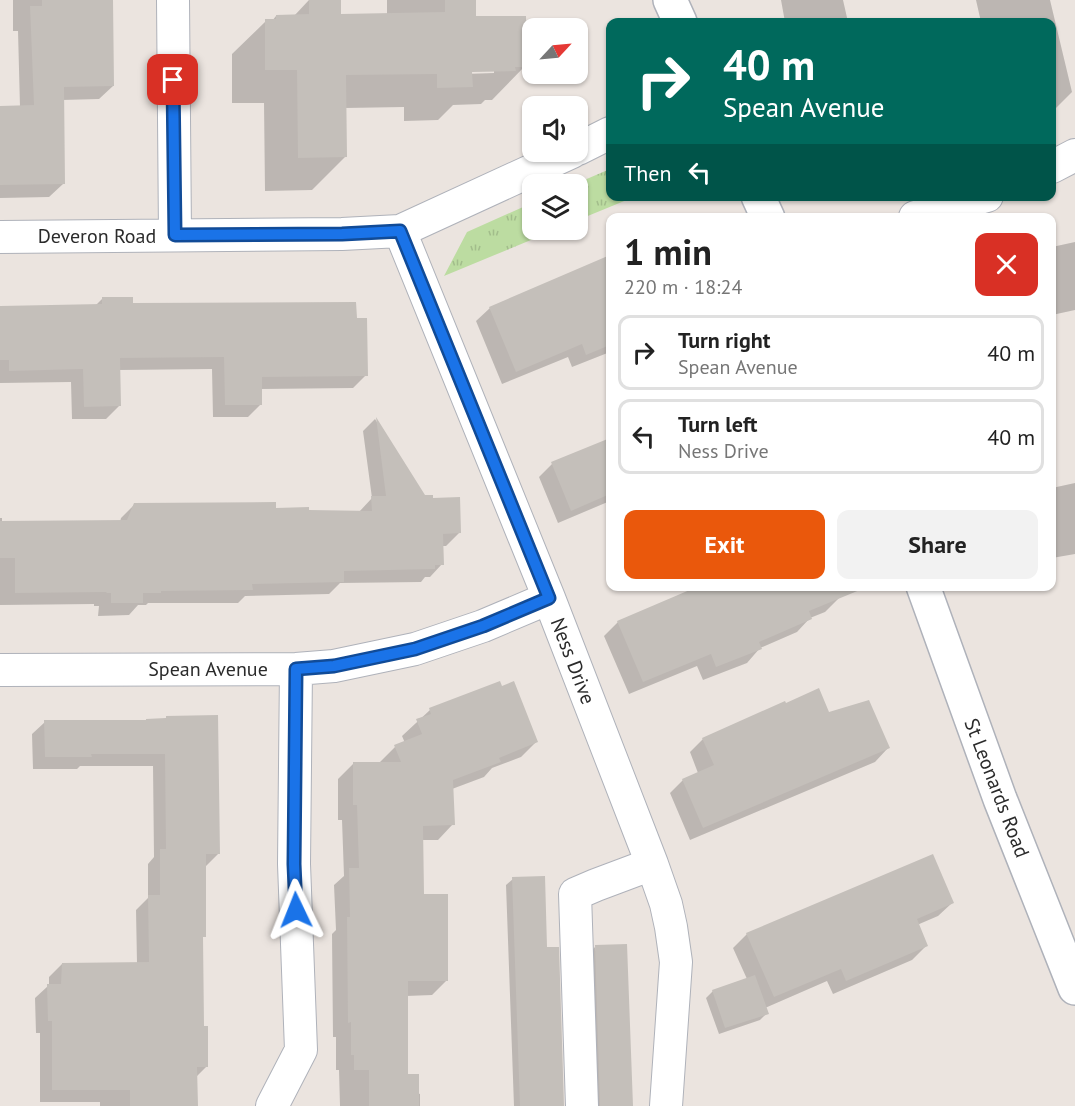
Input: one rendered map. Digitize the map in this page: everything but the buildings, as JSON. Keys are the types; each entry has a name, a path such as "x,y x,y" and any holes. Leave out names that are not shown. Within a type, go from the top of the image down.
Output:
{"street":[{"path":"173,0 175,235"},
{"path":"670,0 678,18"},
{"path":"588,144 606,135"},
{"path":"1056,165 1075,155"},
{"name":"Deveron Road","path":"0,237 342,234 400,231 550,162"},
{"path":"929,213 970,201"},
{"name":"Ness Drive","path":"400,231 549,598 666,904 676,962 666,1106"},
{"name":"St Leonards Road","path":"925,591 1000,799 1075,988"},
{"name":"Spean Avenue","path":"0,670 296,669 334,666 415,649 483,626 549,598"},
{"path":"273,1106 302,1050 294,864 296,669"},
{"path":"582,1106 575,894 652,864"}],"green space":[{"path":"606,171 606,201 624,201 588,216 588,178"},
{"path":"522,207 522,240 531,240 444,276 467,232"}],"route":[{"path":"173,80 175,235 342,234 400,231 549,598 483,626 415,649 334,666 296,669 294,864 296,910"}]}
